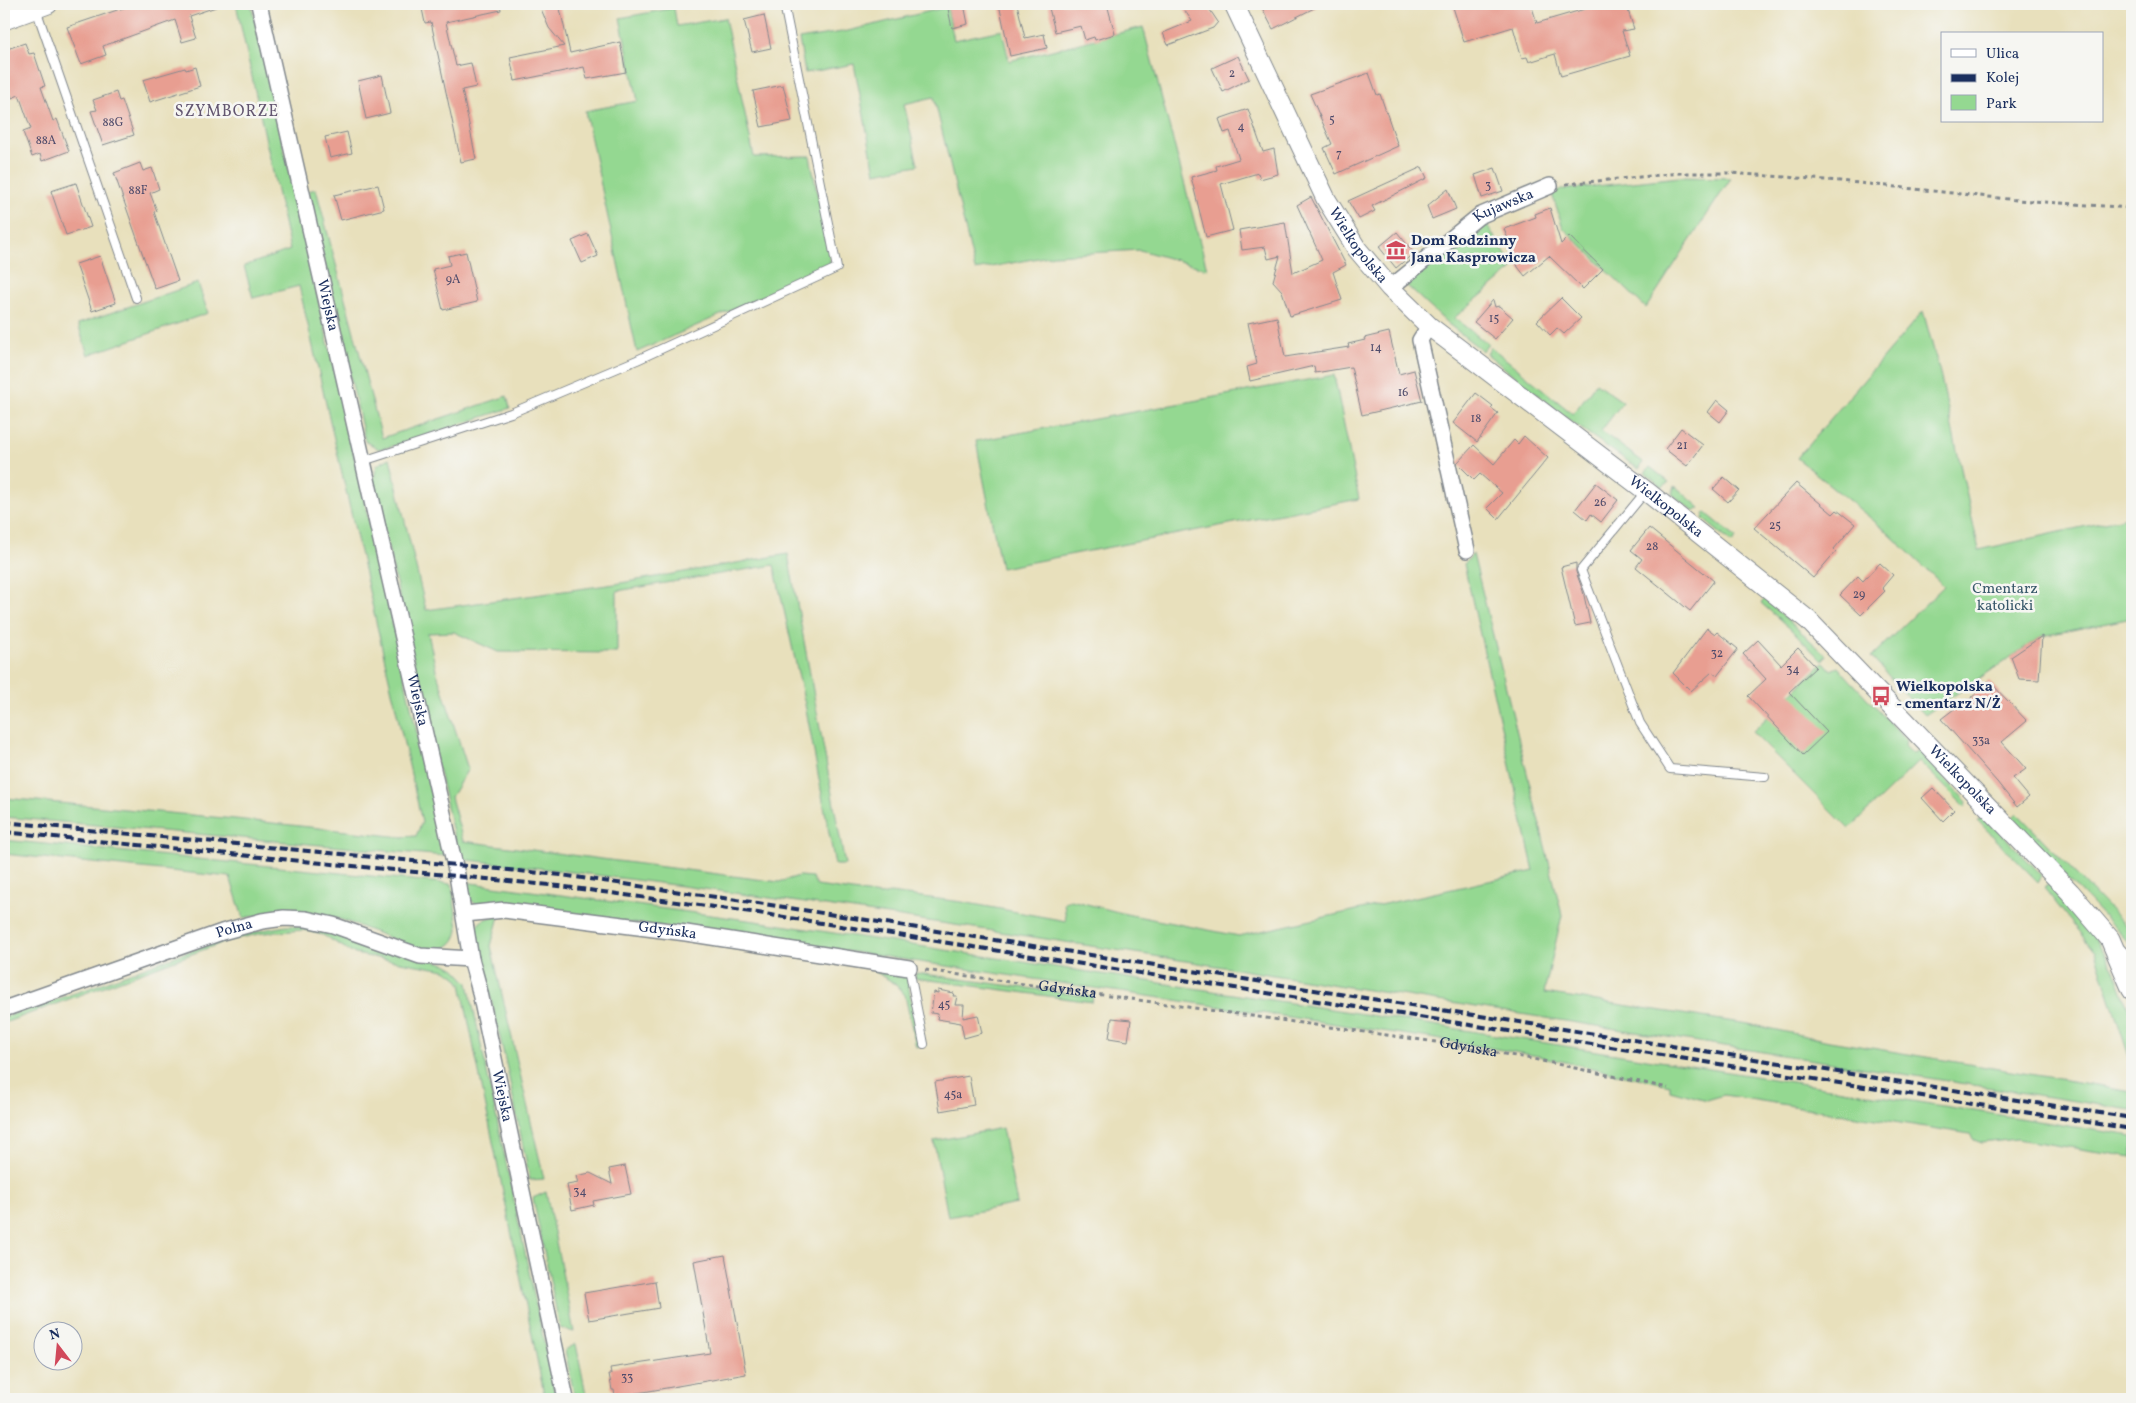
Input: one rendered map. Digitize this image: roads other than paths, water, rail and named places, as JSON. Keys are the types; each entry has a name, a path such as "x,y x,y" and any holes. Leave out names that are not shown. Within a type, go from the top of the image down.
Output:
{"street":[{"name":"Wiejska","path":"259,4 465,914 470,959 479,988 566,1399"},
{"name":"Wielkopolska","path":"1234,4 1326,199 1357,249 1390,288 1429,326 1779,595 1828,639 1932,750 2070,892 2110,939 2132,990"},
{"path":"4,20 42,6"},
{"name":"Kujawska","path":"1390,288 1427,256 1479,216 1550,186"},
{"path":"1429,326 1420,340 1467,550"},
{"name":"Gdyńska","path":"465,914 504,910 686,933 909,968"},
{"name":"Polna","path":"4,1009 222,932 262,920 284,918 333,925 420,956 470,959"}],"lane":[{"path":"363,461 511,413 637,360 836,268 784,4"},
{"path":"42,6 136,298"},
{"path":"1646,491 1581,570 1640,723 1670,769 1765,777"},
{"path":"2110,939 2132,960"},
{"path":"909,968 924,1044"}],"railway":[{"path":"4,822 561,875 758,903 2132,1118"},
{"path":"4,832 559,886 758,913 2132,1129"}],"place":[{"name":"Dom Rodzinny Jana Kasprowicza","path":"1396,250"},
{"name":"Wielkopolska - cmentarz N/Ż","path":"1881,696"}],"district":[{"name":"SZYMBORZE","path":"227,112"}],"park label":[{"name":"Cmentarz katolicki","path":"2005,598"}]}
